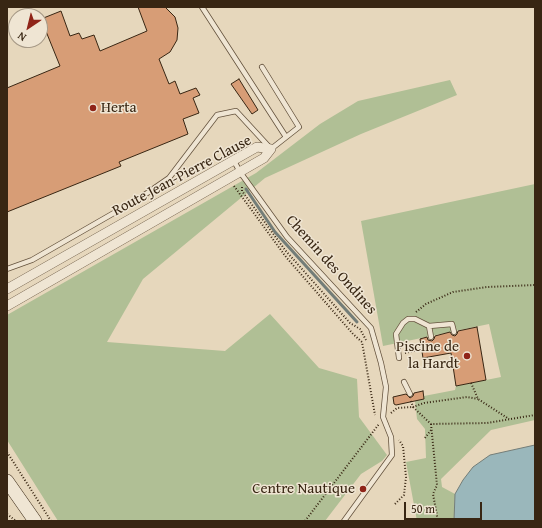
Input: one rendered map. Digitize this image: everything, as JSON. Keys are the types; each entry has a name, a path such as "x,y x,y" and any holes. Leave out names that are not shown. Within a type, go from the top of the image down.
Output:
{"main road":[{"path":"8,483 35,521"}],"street":[{"name":"Route Jean-Pierre Clause","path":"7,289 258,147 271,149 264,158 7,306"}],"lane":[{"path":"202,7 286,137"},
{"path":"7,269 32,260 140,198 169,178 217,114 236,111 271,149 299,127 262,67"},
{"name":"Chemin des Ondines","path":"234,161 240,172 287,237 371,328 386,387 384,417 391,436 392,455 344,521"},
{"path":"400,358 396,334 403,323 408,320 415,319 429,326 452,324 454,332"},
{"path":"429,326 431,337"},
{"path":"404,382 410,394"}],"path":[{"path":"228,178 286,257 353,334 362,342 377,426"},
{"path":"408,320 426,304 453,292 487,287 535,285"},
{"path":"414,351 421,350"},
{"path":"471,383 478,399"},
{"path":"397,408 413,407 424,403 467,397 478,399 510,419"},
{"path":"413,407 431,424 487,423 535,415"},
{"path":"305,521 384,417"},
{"path":"431,424 437,485 432,494 438,521"},
{"path":"425,438 431,429"},
{"path":"395,434 403,446 406,477 404,495 395,504"},
{"path":"7,452 51,521"},
{"path":"7,514 16,521"}],"green space":[{"path":"450,80 457,95 361,134 265,178 143,279 107,342 225,351 270,314 319,368 357,379 359,417 387,455 382,461 361,474 325,521 58,521 7,440 7,315 256,173 320,124 358,101"},
{"path":"535,184 535,420 491,430 441,479 442,487 455,494 454,521 417,521 406,462 426,458 425,429 417,419 415,401 424,399 424,396 455,390 456,386 501,377 489,324 383,346 361,221"}],"water":[{"path":"535,445 535,521 454,521 455,494 473,467 490,455"}],"building":[{"name":"Herta","path":"138,7 165,7 175,17 178,28 177,40 170,52 159,59 169,84 175,81 180,94 196,88 200,95 193,98 199,113 183,119 188,134 119,162 121,166 7,212 7,88 60,66 48,36 48,16 61,11 70,36 79,33 82,39 94,35 100,51 147,31"},
{"path":"239,79 258,110 252,114 231,84"},
{"name":"Piscine de la Hardt","path":"477,327 486,380 456,386 451,353 423,358 420,339 427,337 428,340 432,341 435,336 450,332 455,336 458,331"},
{"path":"423,391 424,399 396,405 394,404 393,397 406,394 410,398 414,393"}],"waterway":[{"path":"246,189 275,232 357,322"}],"place":[{"name":"Herta","path":"93,108"},
{"name":"Piscine de la Hardt","path":"467,356"},
{"name":"Centre Nautique","path":"363,489"}]}
